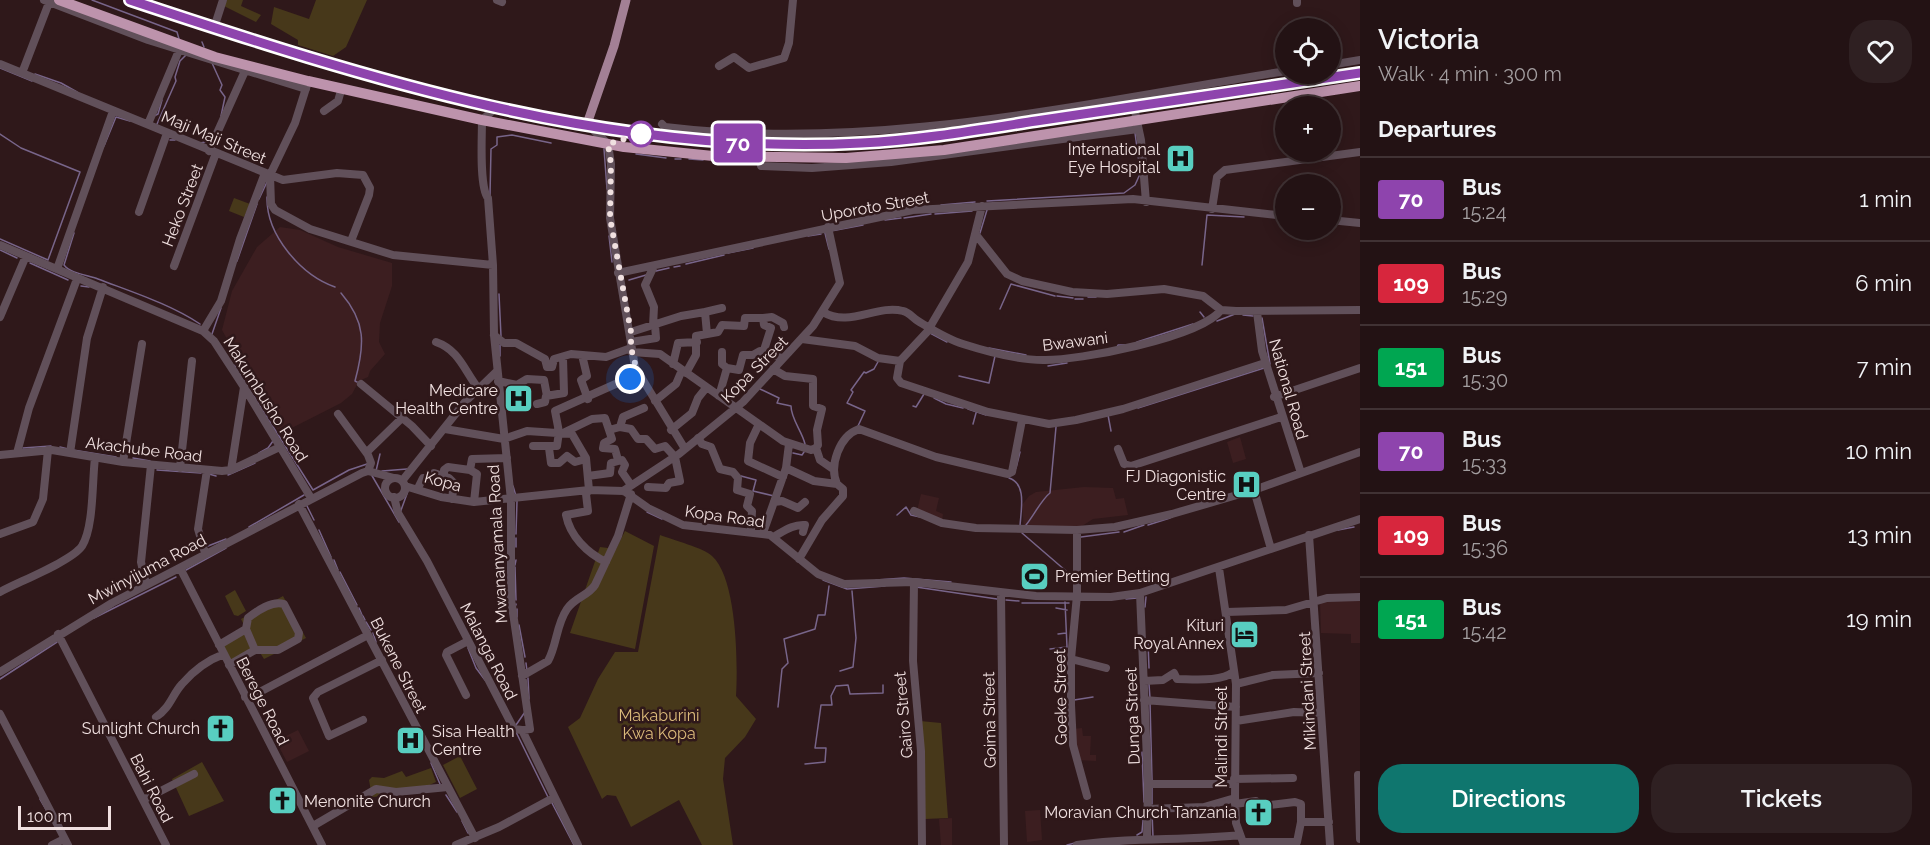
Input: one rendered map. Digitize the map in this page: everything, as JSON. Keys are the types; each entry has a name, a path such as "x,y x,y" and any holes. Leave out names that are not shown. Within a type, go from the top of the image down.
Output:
{"highway":[{"path":"130,0 312,60 428,91 628,133 712,141 860,143 941,136 1360,73"},
{"path":"51,1 180,48 307,85 608,144 713,156 846,162 1137,125 1360,87"}],"main road":[{"path":"587,124 614,46 626,0"}],"street":[{"path":"214,28 222,0"},
{"path":"719,66 734,57 747,68 784,58 789,43 793,0"},
{"path":"22,73 51,1"},
{"path":"148,124 180,48 245,71 307,85 295,123 268,174 240,239 221,301 203,331"},
{"path":"1341,63 1360,60"},
{"name":"Maji Maji Street","path":"0,65 268,174 293,181 337,174 359,174 366,177 369,195 351,242"},
{"name":"Heko Street","path":"174,266 213,152 245,71"},
{"path":"662,124 665,127 741,134 857,134 972,121 1275,73"},
{"path":"324,111 338,101 340,94"},
{"path":"482,120 498,106"},
{"path":"1134,107 1146,202"},
{"path":"57,269 113,111"},
{"name":"Mwananyamala Road","path":"482,120 483,175 488,198 493,265 494,335 511,497 511,599 530,729 522,730"},
{"path":"587,124 608,144 611,164 610,218 618,273 631,332 631,348 638,375 685,449"},
{"path":"139,212 167,133"},
{"path":"1212,209 1217,177 1225,170 1360,152"},
{"path":"268,174 271,204 274,210 310,229 393,255 493,265"},
{"name":"Uporoto Street","path":"618,273 913,210 1113,200 1275,215"},
{"path":"982,206 969,262 929,327 900,361 897,378 900,383 988,412 1049,424 1124,409 1265,363"},
{"path":"1341,221 1360,223"},
{"name":"Kopa Street","path":"627,493 631,485 675,457 737,407 802,339 840,283 828,227"},
{"path":"976,236 1007,274 1022,281 1072,292 1107,294 1164,289 1203,296 1221,310 1257,312 1360,310"},
{"name":"Makumbusho Road","path":"0,245 203,331 214,340 311,498"},
{"path":"0,317 26,256"},
{"path":"545,367 552,367 554,359 571,354 606,357 656,339 654,307 645,285 654,266"},
{"path":"17,453 29,408 77,279"},
{"path":"70,453 87,338 103,287"},
{"path":"631,332 681,316 722,308"},
{"name":"Bwawani","path":"822,312 846,317 904,311 954,341 1019,357 1054,360 1134,346 1203,324 1215,317 1221,310"},
{"path":"705,312 706,334"},
{"name":"National Road","path":"1257,312 1265,363 1274,397 1301,473"},
{"path":"655,401 676,384 696,356 696,336 719,332 722,326 744,326 745,318 772,317 783,323 784,327"},
{"path":"722,352 722,364 727,368 739,370 743,355 753,356 764,350 771,328 764,325 763,318"},
{"path":"494,335 504,343 516,343 545,359 542,380"},
{"path":"802,339 855,346 878,358 900,361"},
{"path":"436,342 448,346 458,356 478,388"},
{"path":"673,364 678,342 697,342"},
{"path":"123,462 142,344"},
{"path":"631,348 656,352 789,444 811,450 816,448"},
{"path":"764,350 782,358"},
{"path":"582,355 587,376 581,380 588,399"},
{"path":"547,396 564,393 563,358"},
{"path":"180,468 192,362"},
{"path":"719,396 727,368"},
{"path":"1274,397 1360,368"},
{"path":"773,369 785,376 813,379 813,406 822,409 816,448 820,460 833,469"},
{"path":"386,484 400,482 478,388 497,371"},
{"path":"562,434 554,412 588,399 638,375"},
{"path":"498,381 517,385 527,379 546,382 545,402 537,404"},
{"path":"361,384 431,446"},
{"path":"231,470 244,387"},
{"path":"671,430 692,413 698,398 706,388"},
{"path":"620,427 623,417 644,408"},
{"path":"338,414 367,452 371,472"},
{"path":"1118,449 1124,464 1131,466 1281,417"},
{"path":"367,452 402,418"},
{"path":"533,446 547,448 557,446 562,434 595,418 605,418 612,439 604,443 603,448 615,449 618,460"},
{"path":"837,484 833,469 844,442 850,434 859,429 936,457 1008,474 1012,472 1022,420"},
{"path":"759,424 750,443 748,461 761,469 783,477"},
{"path":"609,430 620,427 631,429 638,438 646,439 655,449 665,446 675,457 680,481 669,483 664,489 648,487"},
{"path":"445,429 504,439 527,431 572,434 586,459 589,490 586,494 588,511 566,515 568,526 593,555 606,562"},
{"path":"547,431 547,448 551,463 559,463 567,456 575,462 586,459"},
{"path":"698,438 702,444 711,447 720,469 735,474 739,480 737,490 750,494 747,506 752,510 751,531"},
{"path":"763,533 786,468 789,444"},
{"name":"Akachube Road","path":"0,455 48,450 123,462 231,470 280,447"},
{"path":"0,534 33,522 43,499 48,450"},
{"path":"914,512 942,523 976,528 1077,530 1128,525 1254,490 1360,452"},
{"path":"0,455 0,463"},
{"path":"0,592 71,556 82,546 88,530 95,458"},
{"path":"470,470 472,459 507,458"},
{"path":"588,476 610,473 611,463 618,460 624,462 622,472 631,485"},
{"path":"146,584 141,562 151,465"},
{"path":"444,476 444,470 448,467 470,470 477,474 474,502"},
{"path":"786,468 814,481 837,484 843,489 843,496 822,519 799,559"},
{"path":"205,553 198,529 207,470"},
{"name":"Kopa","path":"371,472 452,499 474,502 511,497"},
{"name":"Mwinyijuma Road","path":"0,672 58,634 146,584 311,498 371,472"},
{"name":"Malanga Road","path":"371,472 386,484 387,493 394,497 398,513 427,561 514,729 522,730 578,845"},
{"path":"418,488 423,478 431,479 434,473 444,476 454,483 452,499"},
{"path":"394,497 401,495 400,482"},
{"path":"511,497 589,490 627,493 618,536 592,589 586,594 581,594 567,609 548,661 522,676"},
{"path":"1254,490 1271,549"},
{"name":"Kopa Road","path":"627,493 648,508 683,525 705,529 751,531 773,537 818,574 844,584 914,582 1000,594 1111,597 1140,593 1309,536 1358,522"},
{"path":"774,501 782,501 798,508 805,502"},
{"name":"Bukene Street","path":"299,504 475,838"},
{"path":"773,537 787,528 798,525 806,525 803,532"},
{"name":"Goeke Street","path":"1077,530 1077,595 1071,658 1073,745 1087,796"},
{"name":"Mikindani Street","path":"1309,536 1330,845"},
{"name":"Berege Road","path":"180,568 322,845"},
{"name":"Malindi Street","path":"1219,568 1236,684 1234,782 1242,840"},
{"name":"Gairo Street","path":"914,582 913,661 921,751 922,845"},
{"name":"Dunga Street","path":"1140,593 1148,784 1147,838"},
{"name":"Goima Street","path":"1000,594 1004,845"},
{"path":"1227,612 1286,610 1315,601 1360,597"},
{"path":"229,664 255,650 278,650 298,639 299,633 280,602 248,618 246,629 255,650"},
{"path":"219,645 246,629"},
{"name":"Bahi Road","path":"58,634 166,845"},
{"path":"245,697 254,695 369,634"},
{"path":"466,695 447,652 468,641"},
{"path":"156,717 170,705 182,683 199,667 224,654"},
{"path":"1071,658 1106,668"},
{"path":"363,720 329,736 312,698 318,692 382,660"},
{"path":"1144,681 1163,680 1174,673 1177,679 1201,680 1229,676 1233,672"},
{"path":"1236,684 1273,675 1319,673"},
{"path":"1144,700 1236,707"},
{"path":"1236,721 1294,712 1321,713"},
{"path":"0,714 67,843"},
{"path":"142,800 194,774"},
{"path":"1358,775 1360,839"},
{"path":"1148,784 1293,778"},
{"path":"313,826 376,789 396,792 448,787"},
{"path":"456,845 475,838 554,798"},
{"path":"1077,845 1147,838 1169,843 1242,840 1297,842 1301,822 1301,804 1294,802 1260,806 1256,801 1235,801 1204,807 1148,809"},
{"path":"1301,822 1329,822"},
{"path":"52,845 62,840 67,843"}],"shaded area":[{"path":"280,227 300,230 338,247 392,263 392,286 380,323 379,342 385,354 370,371 368,377 359,381 352,394 341,403 280,434 222,330 232,291 257,247"},
{"path":"1240,437 1246,459 1233,463 1227,442"},
{"path":"1084,487 1113,488 1116,499 1124,498 1128,515 1093,519 1082,526 1024,530 1022,505 1029,496 1036,492"},
{"path":"921,494 939,498 936,511 943,514 942,521 916,515"},
{"path":"1360,599 1360,643 1351,643 1351,634 1321,633 1320,602"},
{"path":"1082,728 1083,736 1091,736 1090,755 1096,755 1096,761 1078,760 1073,729"},
{"path":"298,730 309,751 287,762 276,741"},
{"path":"1040,810 1042,840 1027,842 1025,811"},
{"path":"952,818 952,845 941,845 939,819"}],"green space":[{"path":"227,0 243,0 241,6 261,15 256,22 224,6"},
{"path":"316,0 367,0 346,47 333,56 298,45 298,40 271,24 274,7 309,19"},
{"path":"234,198 250,204 244,217 229,211"},
{"path":"625,531 654,546 635,649 570,633 600,547 616,549"},
{"name":"Makaburini Kwa Kopa","path":"660,535 708,553 720,567 727,583 736,643 736,696 756,719 745,737 725,758 723,779 733,845 702,845 679,800 631,827 616,796 607,795 602,799 568,727 580,718 598,679 615,652 638,652"},
{"path":"235,590 246,611 238,616 234,615 225,596"},
{"path":"283,596 306,638 264,659 257,648 231,662 221,643 246,629 241,619"},
{"path":"920,721 941,723 948,818 925,819"},
{"path":"460,756 477,789 460,798 443,765"},
{"path":"202,762 224,801 189,816 172,779"},
{"path":"431,768 436,782 410,794 372,797 369,780 372,777 384,778 402,771 406,777"}],"waterway":[{"path":"92,0 177,32 179,39"},
{"path":"202,42 204,47"},
{"path":"157,124 176,81 180,61 186,55"},
{"path":"212,63 222,85 220,90 225,97 221,116"},
{"path":"0,68 32,81"},
{"path":"35,74 61,83 77,92"},
{"path":"154,116 158,114 162,100"},
{"path":"104,146 116,117 130,121"},
{"path":"1135,133 1140,170"},
{"path":"0,134 21,148 80,172 48,260 0,239"},
{"path":"490,195 491,149 497,145 497,137 512,135 551,143"},
{"path":"170,140 175,140"},
{"path":"200,143 210,141"},
{"path":"604,149 607,189"},
{"path":"636,154 666,158"},
{"path":"675,159 681,159"},
{"path":"689,159 703,160"},
{"path":"717,161 757,163"},
{"path":"987,201 1124,193 1135,185 1140,174"},
{"path":"259,199 267,182"},
{"path":"267,197 272,225 288,252 310,273 335,287"},
{"path":"941,205 975,202"},
{"path":"237,261 257,204"},
{"path":"980,233 987,210"},
{"path":"935,214 972,211"},
{"path":"904,218 931,214"},
{"path":"1202,265 1207,215 1244,217"},
{"path":"885,220 901,218"},
{"path":"831,231 863,225"},
{"path":"74,233 64,265 67,268 150,299 200,324"},
{"path":"825,233 829,249"},
{"path":"808,236 821,234"},
{"path":"609,236 612,262"},
{"path":"728,253 753,248"},
{"path":"0,250 17,258"},
{"path":"686,264 724,255"},
{"path":"30,263 68,280"},
{"path":"674,267 680,266"},
{"path":"656,271 669,268"},
{"path":"629,280 646,275"},
{"path":"1000,309 1011,284 1055,296"},
{"path":"81,286 89,287"},
{"path":"341,293 355,314 361,334 361,356 355,381 357,382"},
{"path":"499,294 501,336"},
{"path":"1057,296 1073,298"},
{"path":"1088,297 1096,297"},
{"path":"1075,299 1083,299"},
{"path":"212,334 221,308"},
{"path":"1200,312 1204,317"},
{"path":"1217,321 1235,314"},
{"path":"1243,315 1253,316"},
{"path":"1262,318 1270,364"},
{"path":"1137,342 1193,324"},
{"path":"930,333 947,342"},
{"path":"500,345 500,356"},
{"path":"1117,347 1127,345"},
{"path":"989,348 1026,355"},
{"path":"959,376 989,383 995,356"},
{"path":"858,426 865,411 847,403 853,392 851,390 864,372 874,369 879,360"},
{"path":"1048,366 1067,363"},
{"path":"234,365 313,490 349,470 367,464"},
{"path":"1138,408 1264,368"},
{"path":"760,389 779,398 777,403 791,406 805,444"},
{"path":"913,406 916,407 924,394"},
{"path":"934,398 963,408"},
{"path":"968,409 986,415"},
{"path":"973,424 976,413"},
{"path":"1108,415 1111,431"},
{"path":"1026,525 1050,493 1056,427"},
{"path":"259,453 268,448 273,441"},
{"path":"23,448 51,446"},
{"path":"60,447 68,449"},
{"path":"73,450 116,457"},
{"path":"793,453 802,455 804,452"},
{"path":"1016,468 1020,452"},
{"path":"376,471 380,454"},
{"path":"133,458 150,461"},
{"path":"228,475 255,463"},
{"path":"382,471 407,469"},
{"path":"157,470 201,473"},
{"path":"209,474 216,476"},
{"path":"371,474 399,522"},
{"path":"741,476 756,480 753,491 774,496"},
{"path":"1009,478 1015,481 1021,491 1020,526"},
{"path":"513,486 516,496"},
{"path":"400,513 408,491"},
{"path":"249,527 304,495"},
{"path":"516,534 517,501"},
{"path":"307,506 314,520"},
{"path":"897,515 906,507 911,515 920,517"},
{"path":"647,512 662,519"},
{"path":"1148,525 1170,518"},
{"path":"1124,532 1144,525"},
{"path":"1338,530 1354,527"},
{"path":"319,530 331,557"},
{"path":"1081,537 1119,532"},
{"path":"1022,533 1073,577"},
{"path":"516,538 516,547"},
{"path":"208,546 226,539"},
{"path":"186,570 226,548"},
{"path":"334,560 338,570"},
{"path":"515,565 516,560"},
{"path":"515,567 516,600"},
{"path":"340,572 357,605"},
{"path":"94,618 176,577"},
{"path":"876,580 904,578 951,582"},
{"path":"823,580 847,589 885,586"},
{"path":"778,707 782,669 788,663 784,639 815,629 818,615 825,615 829,586"},
{"path":"916,587 997,599"},
{"path":"840,671 853,667 856,638 852,591"},
{"path":"1145,607 1146,597"},
{"path":"1126,599 1137,598"},
{"path":"1006,600 1019,601"},
{"path":"1050,649 1067,647 1065,602"},
{"path":"1022,603 1069,603"},
{"path":"359,608 362,615"},
{"path":"1056,608 1067,610"},
{"path":"517,609 517,617"},
{"path":"363,616 365,620"},
{"path":"366,622 371,630"},
{"path":"519,625 525,657"},
{"path":"373,633 376,642"},
{"path":"1058,634 1066,633"},
{"path":"0,679 57,642"},
{"path":"1148,642 1149,668"},
{"path":"468,648 476,668 485,680"},
{"path":"526,663 527,671"},
{"path":"528,678 529,699"},
{"path":"1149,684 1150,698"},
{"path":"805,764 825,762 826,748 815,748 821,705 832,705 831,696 836,686 848,685 850,694 883,693 883,685"},
{"path":"1074,700 1093,697"},
{"path":"1150,702 1152,780"},
{"path":"516,725 525,712"},
{"path":"516,732 548,797"},
{"path":"1142,752 1144,802"},
{"path":"431,763 440,784"},
{"path":"1152,788 1152,804"},
{"path":"446,795 457,812"},
{"path":"40,799 54,823"},
{"path":"552,803 574,845"},
{"path":"1137,835 1142,832 1144,810"},
{"path":"1152,812 1153,837"},
{"path":"462,821 468,833"},
{"path":"1067,845 1075,843"}],"bus line":[{"name":"70","path":"130,0 282,48 312,60 376,75 428,91 628,133 735,143 860,143 941,136 1360,73"}],"place":[{"name":"International Eye Hospital","path":"1181,158"},
{"name":"Medicare Health Centre","path":"519,399"},
{"name":"FJ Diagonistic Centre","path":"1247,485"},
{"name":"Premier Betting","path":"1034,576"},
{"name":"Kituri Royal Annex","path":"1245,634"},
{"name":"Sunlight Church","path":"221,728"},
{"name":"Sisa Health Centre","path":"411,740"},
{"name":"Menonite Church","path":"283,801"},
{"name":"Moravian Church Tanzania","path":"1258,812"}],"route":[{"path":"630,379 638,375 631,348 631,332 618,273 610,218 611,164 608,144 641,134"}]}
